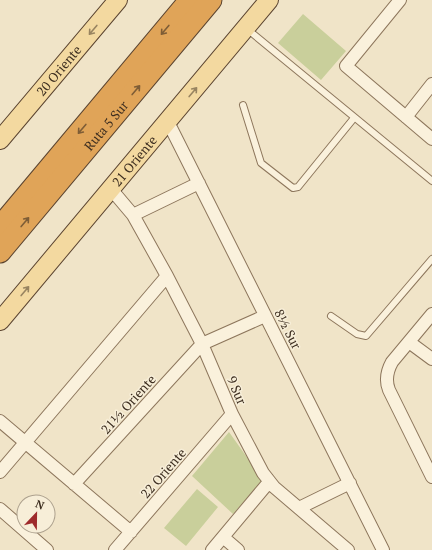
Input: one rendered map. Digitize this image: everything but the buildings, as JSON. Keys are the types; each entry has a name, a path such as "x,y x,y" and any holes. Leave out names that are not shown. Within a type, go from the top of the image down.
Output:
{"highway":[{"name":"Ruta 5 Sur","path":"0,227 190,0"},
{"name":"Ruta 5 Sur","path":"0,252 211,0"}],"main road":[{"name":"20 Oriente","path":"0,140 118,0"},
{"name":"21 Oriente","path":"0,321 269,0"}],"street":[{"path":"400,0 346,66 432,140"},
{"path":"406,117 432,84"},
{"name":"8½ Sur","path":"168,122 383,550"},
{"path":"133,215 199,183"},
{"name":"9 Sur","path":"111,189 133,215 167,276 202,344 232,414 269,482 348,550"},
{"path":"0,472 167,276"},
{"path":"432,314 390,366 387,376 387,385 432,477"},
{"path":"202,344 266,316"},
{"path":"409,342 432,359"},
{"name":"21½ Oriente","path":"74,484 202,344"},
{"name":"22 Oriente","path":"121,548 131,532 232,414"},
{"path":"0,421 131,532"},
{"path":"212,550 269,482"},
{"path":"299,508 350,483"},
{"path":"0,509 47,550"},
{"path":"223,537 238,550"}],"lane":[{"path":"245,28 432,181"},
{"path":"243,105 261,163 294,188 298,187 354,118"},
{"path":"331,316 357,334 366,336 432,259"}],"green space":[{"path":"303,14 346,51 321,80 278,43"},
{"path":"229,432 263,480 233,514 192,476"},
{"path":"197,489 218,507 186,546 164,528"}]}
